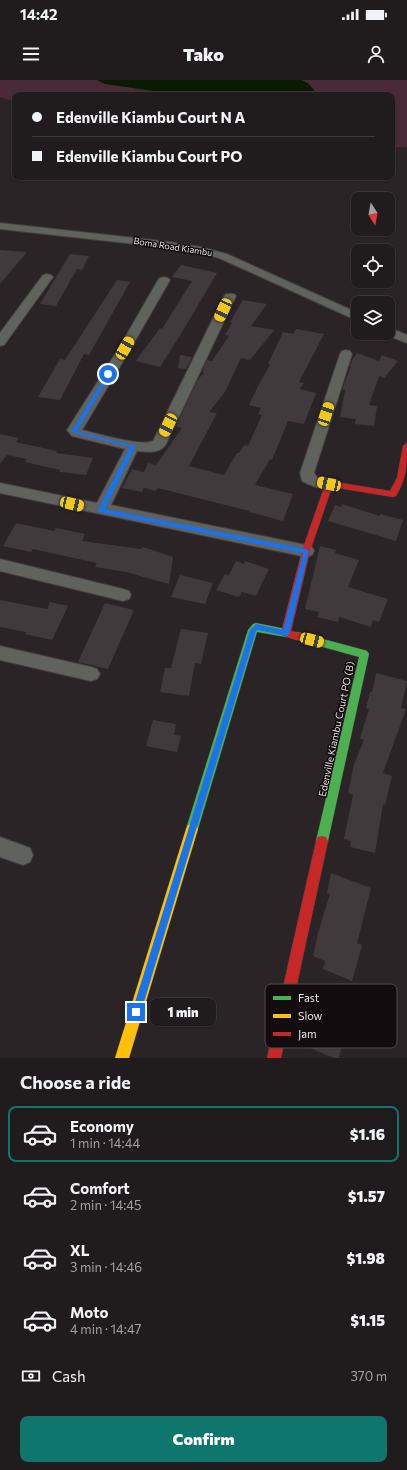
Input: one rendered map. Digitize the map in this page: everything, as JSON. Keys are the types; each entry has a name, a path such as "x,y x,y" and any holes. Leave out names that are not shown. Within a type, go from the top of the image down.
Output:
{"street":[{"name":"Boma Road Kiambu","path":"0,226 162,244 210,252 223,256 351,314"},
{"path":"0,342 47,278"},
{"path":"164,280 125,348 74,430 77,433 133,446 151,448 159,444 230,296"},
{"path":"395,334 407,339"},
{"path":"346,354 307,477 313,481 393,494 398,486 407,446"},
{"path":"101,510 133,446"},
{"path":"122,1058 253,630 256,627 286,633 306,551 329,484"},
{"path":"0,488 306,551"},
{"path":"0,565 123,594"},
{"name":"Edenville Kiambu Court PO (B)","path":"286,633 364,654 290,984"},
{"path":"0,653 91,674"},
{"path":"0,847 23,855"},
{"name":"Edenville Kiambu Court PO (B)","path":"274,1058 276,1048"}],"shaded area":[{"path":"0,80 407,80 407,147 395,147 395,92 12,92 12,101 0,97"},
{"path":"97,80 302,80 309,84 316,92 160,92 105,84"}],"building":[{"path":"0,250 27,252 0,284"},
{"path":"70,254 89,256 82,270 77,269 56,306 40,304"},
{"path":"181,265 217,273 160,367 136,361 160,328 162,329 192,281 172,277"},
{"path":"117,280 130,282 89,355 84,354 60,400 38,397 60,359 65,360"},
{"path":"243,300 267,304 251,326 274,330 250,360 241,358 225,392 209,412 217,413 189,466 224,475 237,453 239,453 244,445 248,446 262,415 258,414 261,408 249,405 270,365 268,364 283,332 293,334 296,329 324,334 299,382 304,383 300,389 316,393 304,424 288,421 272,460 270,459 255,485 293,494 283,521 158,488 156,491 144,488 142,492 122,488 132,469 144,472 148,463 156,465 182,428 176,426 198,379 204,373 202,372 207,360 212,361 229,336 225,335 232,323 230,322"},
{"path":"357,353 379,361 382,355 398,361 384,378 379,376 369,405 377,406 374,426 355,424 356,419 340,417 345,390 342,389 351,367 352,360"},
{"path":"180,355 192,357 186,369 178,368"},
{"path":"0,434 19,438 16,442 57,451 56,453 93,458 86,475 60,472 60,470 25,462 27,459 7,455 0,464"},
{"path":"342,504 380,516 380,514 403,520 396,541 328,521 335,505 341,507"},
{"path":"16,523 54,531 56,528 85,534 82,541 141,549 143,547 173,557 169,584 126,572 95,567 97,563 33,549 31,552 3,546"},
{"path":"320,546 336,550 335,553 359,560 348,587 388,599 379,622 373,620 371,627 339,617 338,622 317,617 319,612 305,609"},
{"path":"236,561 244,564 245,561 269,569 256,596 242,592 239,597 216,590 225,574 229,575"},
{"path":"180,575 213,583 205,604 171,597"},
{"path":"0,600 47,609 50,602 68,606 52,640 25,634 26,632 0,627"},
{"path":"105,603 134,610 108,669 78,662"},
{"path":"181,629 208,633 201,664 195,663 189,696 160,692 165,668 171,668"},
{"path":"376,673 407,681 401,708 406,709 383,773 392,776 385,805 383,804 375,853 350,847 351,841 344,839 353,795 348,793 354,764 364,740 360,738 369,709 366,708 370,692 372,692"},
{"path":"153,720 176,724 174,735 181,736 177,752 146,746"},
{"path":"331,873 371,888 357,943 362,945 352,981 323,969 325,961 313,956 318,933 330,894 327,893"},
{"path":"310,1048 341,1048 339,1058 334,1058"}],"traffic: fast":[{"path":"192,829 253,630 256,627 286,633"},
{"path":"297,636 364,654 322,841"}],"traffic: slow":[{"path":"122,1058 192,829"}],"traffic: jam":[{"path":"297,636 286,633 306,551 329,484 393,494 401,478 407,446"},
{"path":"290,984 322,841"},
{"path":"274,1058 276,1048"}],"route":[{"path":"108,374 74,432 133,446 101,510 306,551 286,633 256,627 253,630 136,1012"}]}
